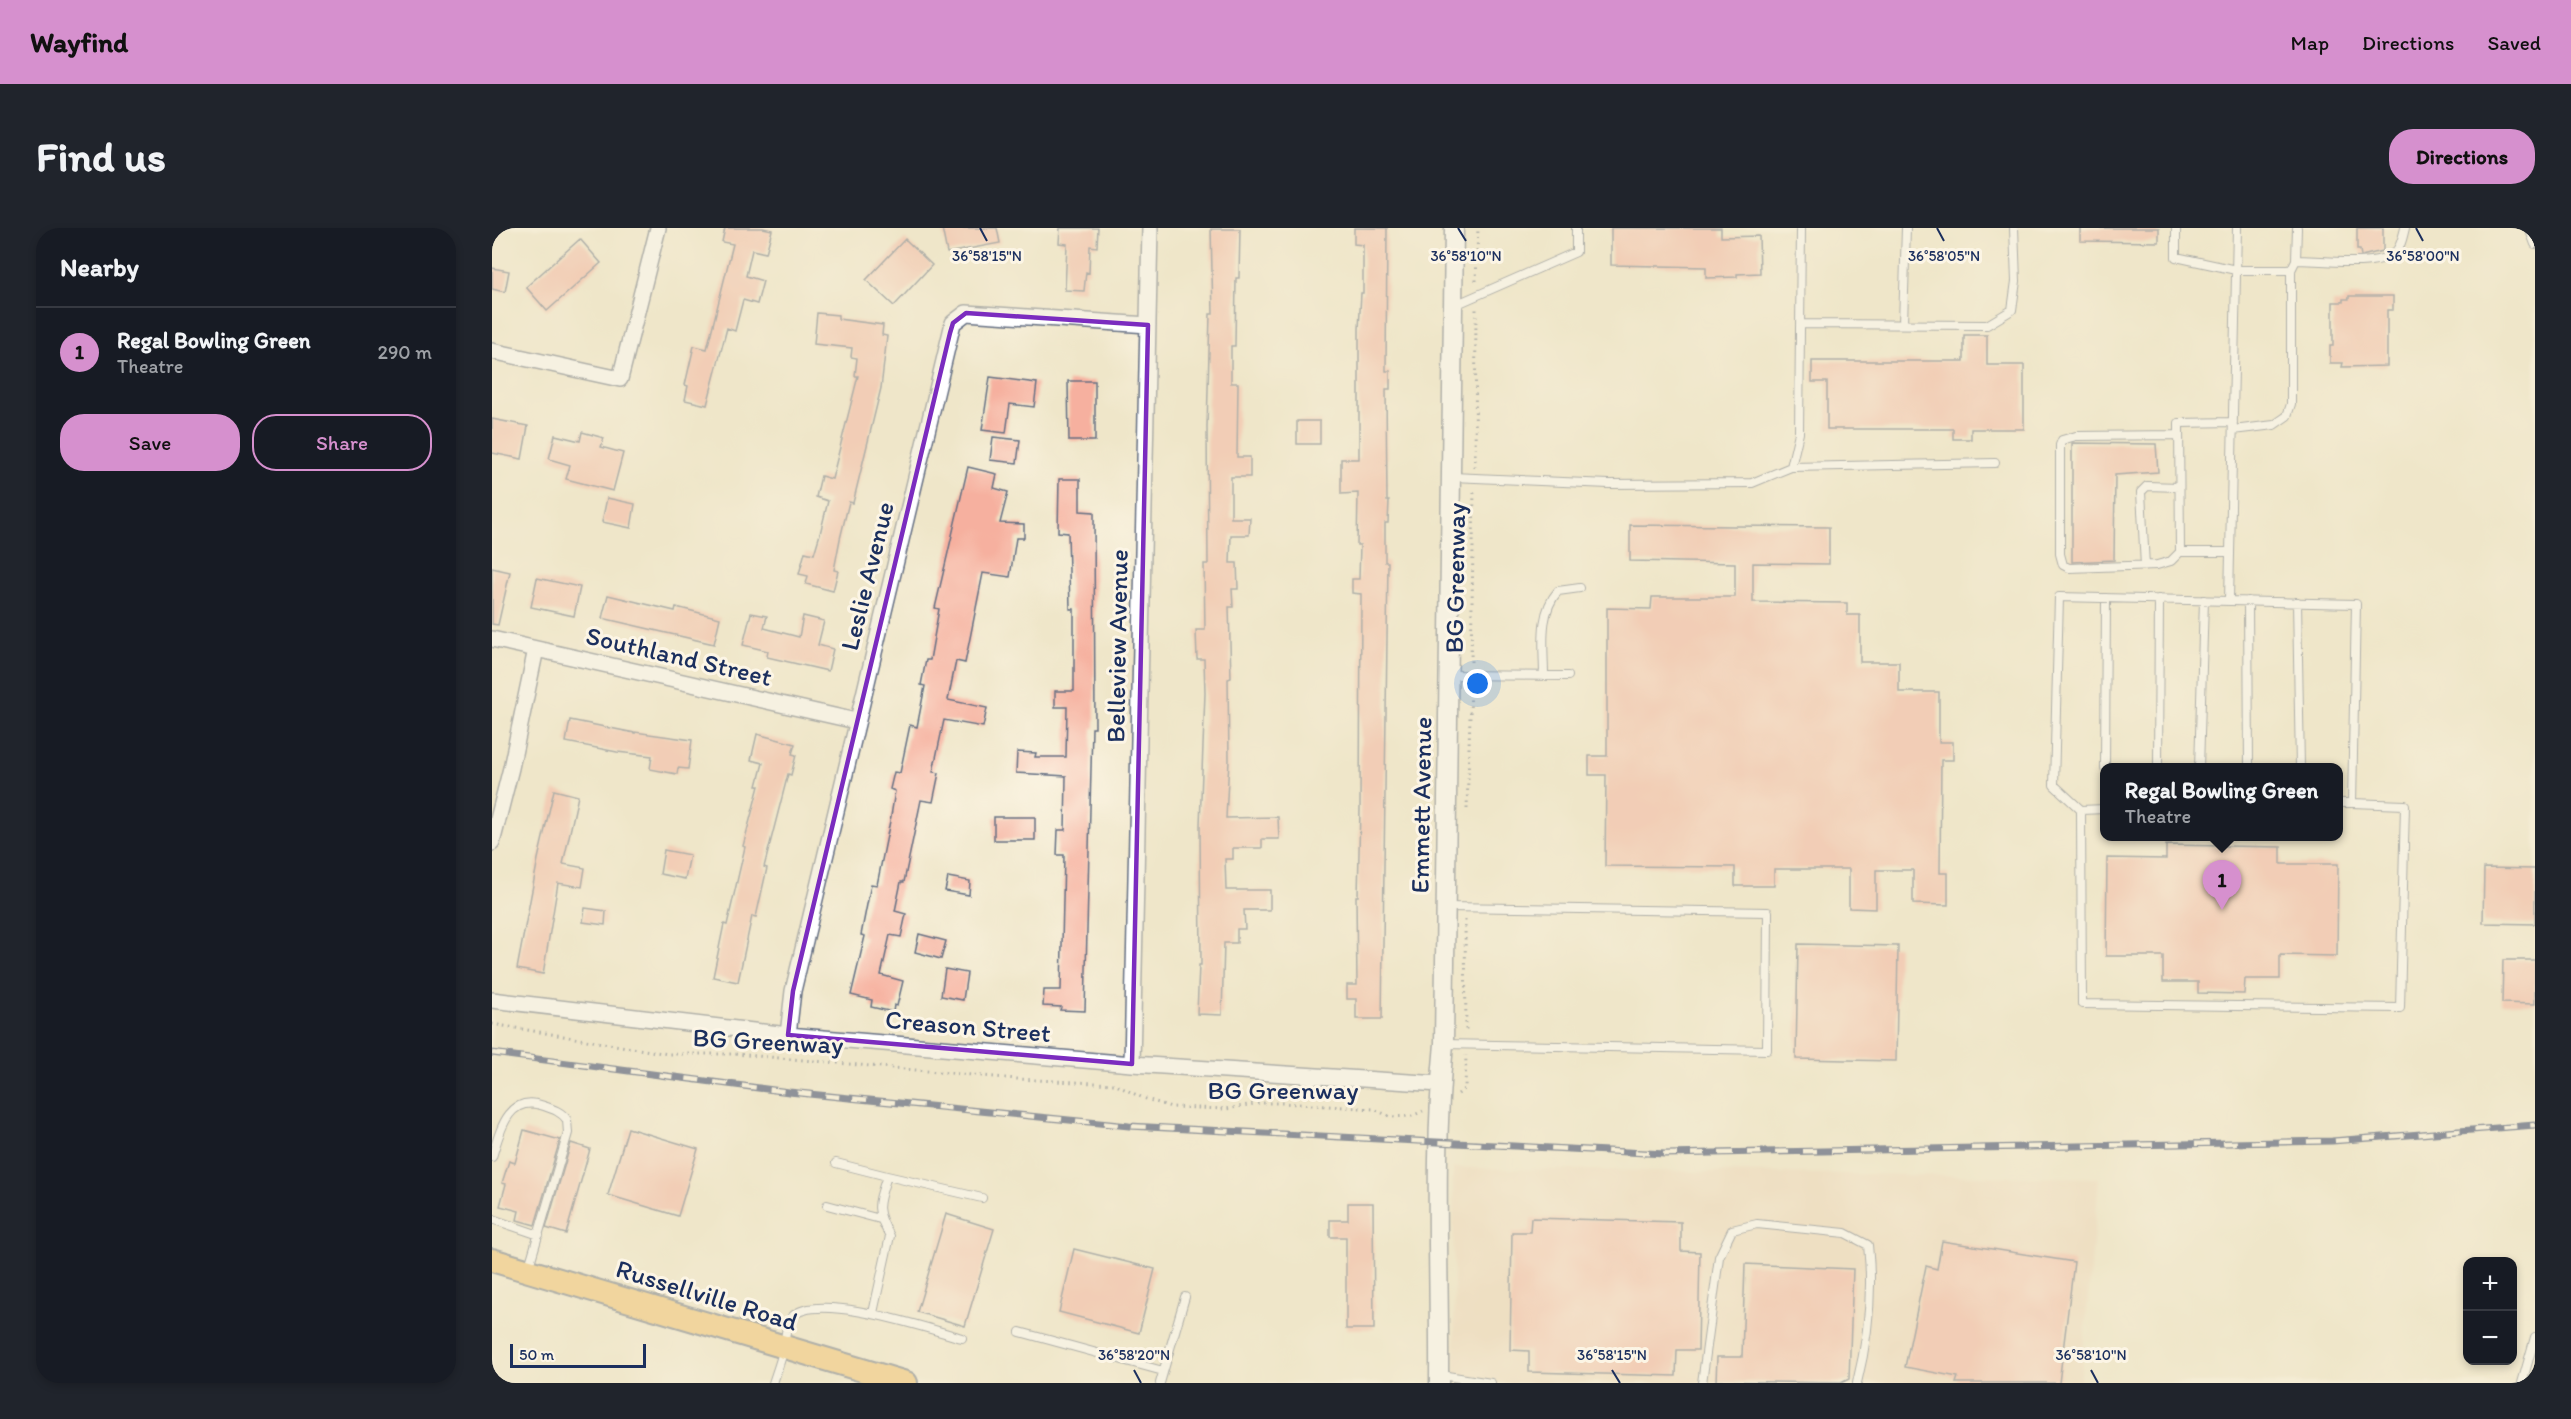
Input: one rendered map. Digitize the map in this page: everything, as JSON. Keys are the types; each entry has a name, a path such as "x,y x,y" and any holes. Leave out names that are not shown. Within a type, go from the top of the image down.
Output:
{"main road":[{"name":"Russellville Road","path":"492,1260 784,1347 866,1377 906,1383"}],"street":[{"path":"492,351 620,379 658,228"},
{"name":"Belleview Avenue","path":"1132,1064 1150,228"},
{"name":"Emmett Avenue","path":"1439,1379 1440,1084 1444,1044 1454,228"},
{"name":"Leslie Avenue","path":"788,1035 793,991 953,323 966,313 1148,325"},
{"name":"Southland Street","path":"492,639 856,721"},
{"path":"492,843 536,649"},
{"name":"Creason Street","path":"492,1000 788,1035 1132,1064 1440,1084"}],"lane":[{"path":"1454,305 1576,252 1576,228"},
{"path":"1791,467 1799,433 1801,228"},
{"path":"1903,324 1906,228"},
{"path":"1800,324 1987,325 2012,310 2016,281 2014,228"},
{"path":"2176,228 2176,257 2236,270 2291,270"},
{"path":"2229,600 2237,228"},
{"path":"2180,552 2179,423 2233,426 2274,424 2287,416 2291,404 2291,270 2296,260 2297,228"},
{"path":"2296,260 2362,261 2385,258 2395,253 2403,239 2405,228"},
{"path":"2529,228 2535,244"},
{"path":"2179,435 2076,436 2062,440 2060,445 2060,554 2063,565 2069,568 2145,566 2171,561 2180,552 2230,552"},
{"path":"1452,477 1609,484 1752,483 1791,467 1995,463"},
{"path":"2145,566 2141,492 2147,486 2179,486"},
{"path":"1544,676 1544,616 1550,601 1558,591 1580,588"},
{"path":"2100,809 2081,810 2054,785 2059,597 2356,604 2352,803"},
{"path":"2105,763 2106,598"},
{"path":"2158,763 2159,599"},
{"path":"2199,763 2204,600"},
{"path":"2248,601 2249,763"},
{"path":"2297,602 2300,763"},
{"path":"1449,675 1568,676"},
{"path":"2081,810 2082,1004 2400,1008 2405,806 2343,803"},
{"path":"1444,1044 1767,1050 1768,912 1445,907"},
{"path":"492,1157 503,1123 521,1105 529,1101 557,1111 567,1120 568,1132 528,1271"},
{"path":"836,1164 982,1198"},
{"path":"873,1313 891,1236 880,1219 878,1202 886,1176"},
{"path":"827,1205 880,1219"},
{"path":"492,1219 539,1235"},
{"path":"1702,1383 1719,1257 1732,1230 1757,1224 1845,1233 1868,1245 1871,1272 1863,1359 1857,1383"},
{"path":"1160,1383 1185,1297"},
{"path":"773,1383 784,1347 786,1329 793,1316 803,1310 830,1308 873,1313 962,1338"},
{"path":"1020,1332 1163,1371"},
{"path":"2522,1383 2535,1337"},
{"path":"1439,1379 1491,1383"}],"path":[{"name":"BG Greenway","path":"1467,815 1478,228"},
{"name":"BG Greenway","path":"492,1024 668,1054 735,1054 1017,1079 1114,1083 1143,1098 1171,1107 1226,1108 1260,1103 1282,1103 1374,1109 1390,1117 1412,1116 1456,1096 1465,1088 1465,907"}],"highlighted area":[{"path":"966,313 1148,325 1132,1064 788,1035 793,991 950,333 953,323"}],"shaded area":[{"path":"1453,1168 2099,1178 2080,1383 1455,1383"}],"building":[{"path":"725,228 772,230 766,253 752,250 746,276 763,281 757,304 743,300 735,331 727,328 707,405 685,400 688,386 685,385 694,346 707,349 733,244 722,242"},
{"path":"942,228 997,228 1000,243 947,253"},
{"path":"1060,228 1098,228 1097,247 1090,246 1089,273 1086,272 1084,291 1065,290 1067,244 1059,243"},
{"path":"1354,228 1387,228 1386,371 1390,371 1390,389 1386,389 1387,501 1389,501 1388,523 1385,523 1385,562 1388,562 1382,1019 1356,1019 1356,999 1347,999 1347,985 1357,985 1356,896 1358,896 1360,809 1361,594 1352,593 1352,579 1359,579 1358,493 1341,494 1341,459 1359,459 1359,329 1361,293 1363,293 1363,245 1354,244"},
{"path":"1611,228 1721,228 1721,237 1759,236 1760,273 1737,274 1737,277 1706,278 1706,267 1611,265"},
{"path":"2080,228 2159,228 2159,242 2080,241"},
{"path":"2357,228 2383,228 2383,251 2361,256 2360,250 2357,250"},
{"path":"1211,229 1240,229 1239,278 1236,278 1235,346 1231,346 1231,383 1238,383 1237,457 1250,457 1250,477 1231,477 1231,518 1250,518 1249,535 1231,535 1230,563 1237,563 1238,589 1232,589 1233,607 1229,607 1231,678 1228,679 1229,760 1226,818 1278,817 1279,839 1262,839 1262,848 1233,848 1233,859 1225,859 1226,890 1270,890 1270,910 1244,910 1245,929 1237,929 1237,943 1224,943 1222,1015 1197,1014 1199,965 1201,965 1200,825 1205,693 1204,659 1197,659 1196,630 1205,630 1204,564 1208,564 1207,427 1210,314 1213,314"},
{"path":"580,239 601,263 547,311 526,287"},
{"path":"905,239 932,265 894,306 866,280"},
{"path":"492,268 509,271 505,292 492,289"},
{"path":"2349,296 2393,296 2393,310 2387,310 2387,366 2342,367 2343,363 2330,363 2330,346 2333,346 2333,302 2343,302 2343,299 2349,299"},
{"path":"817,313 838,315 838,319 883,325 882,335 887,336 881,388 853,503 849,502 840,539 834,570 838,571 833,591 806,584 808,576 799,574 805,552 814,554 820,534 828,501 816,497 821,476 832,479 858,376 855,376 857,358 851,357 852,348 814,344"},
{"path":"1964,335 1987,335 1987,365 2024,365 2024,429 1971,429 1971,439 1953,439 1953,429 1827,429 1827,382 1812,382 1812,361 1964,361"},
{"path":"990,377 1037,383 1034,407 1010,404 1006,433 982,430"},
{"path":"1068,381 1095,381 1095,441 1069,441"},
{"path":"492,419 528,426 522,459 492,453"},
{"path":"1297,421 1320,421 1320,444 1297,444"},
{"path":"582,432 604,438 601,447 623,453 613,491 566,479 570,465 549,459 555,435 580,441"},
{"path":"993,437 1020,440 1017,463 990,460"},
{"path":"2072,443 2156,444 2158,472 2115,475 2114,560 2072,562"},
{"path":"968,467 997,474 994,488 1008,492 1000,523 1024,524 1024,538 1016,538 1010,577 983,573 965,663 956,661 948,700 987,708 983,727 944,720 933,772 939,773 933,802 921,800 904,882 901,882 895,911 906,914 901,937 890,935 881,975 903,981 897,1006 894,1005 893,1012 871,1007 872,1000 851,995 865,936 861,935 871,884 877,885 891,816 895,791 890,789 894,772 900,773 910,725 917,727 925,686 921,685 926,660 930,660 939,609 935,608"},
{"path":"1059,479 1080,479 1080,511 1094,512 1095,728 1092,728 1085,1011 1060,1010 1061,1007 1043,1006 1044,990 1061,990 1064,855 1057,855 1058,830 1065,830 1066,776 1016,773 1017,752 1036,753 1035,757 1066,757 1067,707 1055,707 1055,691 1074,691 1074,609 1070,609 1068,533 1058,532"},
{"path":"607,498 635,504 631,528 602,522"},
{"path":"1630,525 1829,527 1829,564 1753,563 1753,602 1847,603 1847,615 1860,615 1860,662 1899,662 1899,692 1939,692 1939,742 1953,742 1953,760 1941,760 1940,873 1948,873 1948,905 1913,904 1913,870 1876,870 1876,909 1849,908 1849,869 1774,869 1774,886 1735,886 1735,867 1605,866 1606,775 1589,775 1589,756 1607,756 1607,608 1651,609 1652,597 1735,597 1735,563 1630,561"},
{"path":"492,568 510,572 498,625 492,624"},
{"path":"537,578 580,587 574,616 531,607"},
{"path":"608,595 675,611 676,607 720,618 714,644 602,618"},
{"path":"751,613 767,616 764,628 799,637 803,616 824,621 818,645 833,649 828,671 767,657 768,651 743,645"},
{"path":"570,720 635,733 692,740 688,769 678,768 677,774 650,769 652,756 566,742"},
{"path":"757,734 795,744 792,754 796,755 791,775 788,774 764,867 767,868 756,917 752,916 738,982 713,977 759,786 757,786 763,763 751,760"},
{"path":"554,790 578,796 563,864 585,868 582,887 558,883 543,974 517,969"},
{"path":"994,817 1035,817 1035,840 994,840"},
{"path":"2166,845 2281,847 2281,864 2338,864 2337,956 2280,955 2280,979 2245,979 2244,994 2198,993 2198,982 2163,982 2163,956 2106,956 2107,858 2166,859"},
{"path":"664,850 690,855 685,879 660,874"},
{"path":"2484,868 2535,869 2535,924 2483,923"},
{"path":"948,877 970,881 969,895 945,891"},
{"path":"585,908 606,911 605,925 583,922"},
{"path":"919,934 946,941 941,959 915,952"},
{"path":"1798,944 1898,946 1896,1061 1796,1059"},
{"path":"2503,960 2535,960 2535,1004 2502,1003"},
{"path":"945,969 967,973 963,1000 941,996"},
{"path":"628,1128 698,1149 678,1216 608,1195"},
{"path":"524,1130 560,1140 535,1225 517,1220 519,1211 500,1206 506,1184 502,1183 509,1161 515,1163"},
{"path":"571,1143 590,1149 566,1234 546,1228"},
{"path":"1348,1203 1373,1203 1374,1329 1346,1329 1346,1237 1330,1237 1330,1220 1348,1220"},
{"path":"946,1214 994,1229 965,1326 917,1312"},
{"path":"1531,1218 1681,1222 1681,1251 1700,1252 1698,1350 1677,1350 1676,1376 1529,1372 1529,1351 1510,1350 1512,1232 1530,1232"},
{"path":"1942,1241 2074,1262 2059,1383 1956,1383 1958,1377 1905,1367 1926,1266 1937,1269"},
{"path":"1074,1249 1155,1269 1139,1333 1059,1312"},
{"path":"1745,1264 1853,1269 1849,1379 1841,1383 1716,1381 1717,1357 1742,1357"}],"railway":[{"path":"492,1053 789,1092 1129,1126 1665,1154 2332,1141 2535,1125"}],"place":[{"name":"Regal Bowling Green","path":"2222,910"}]}
